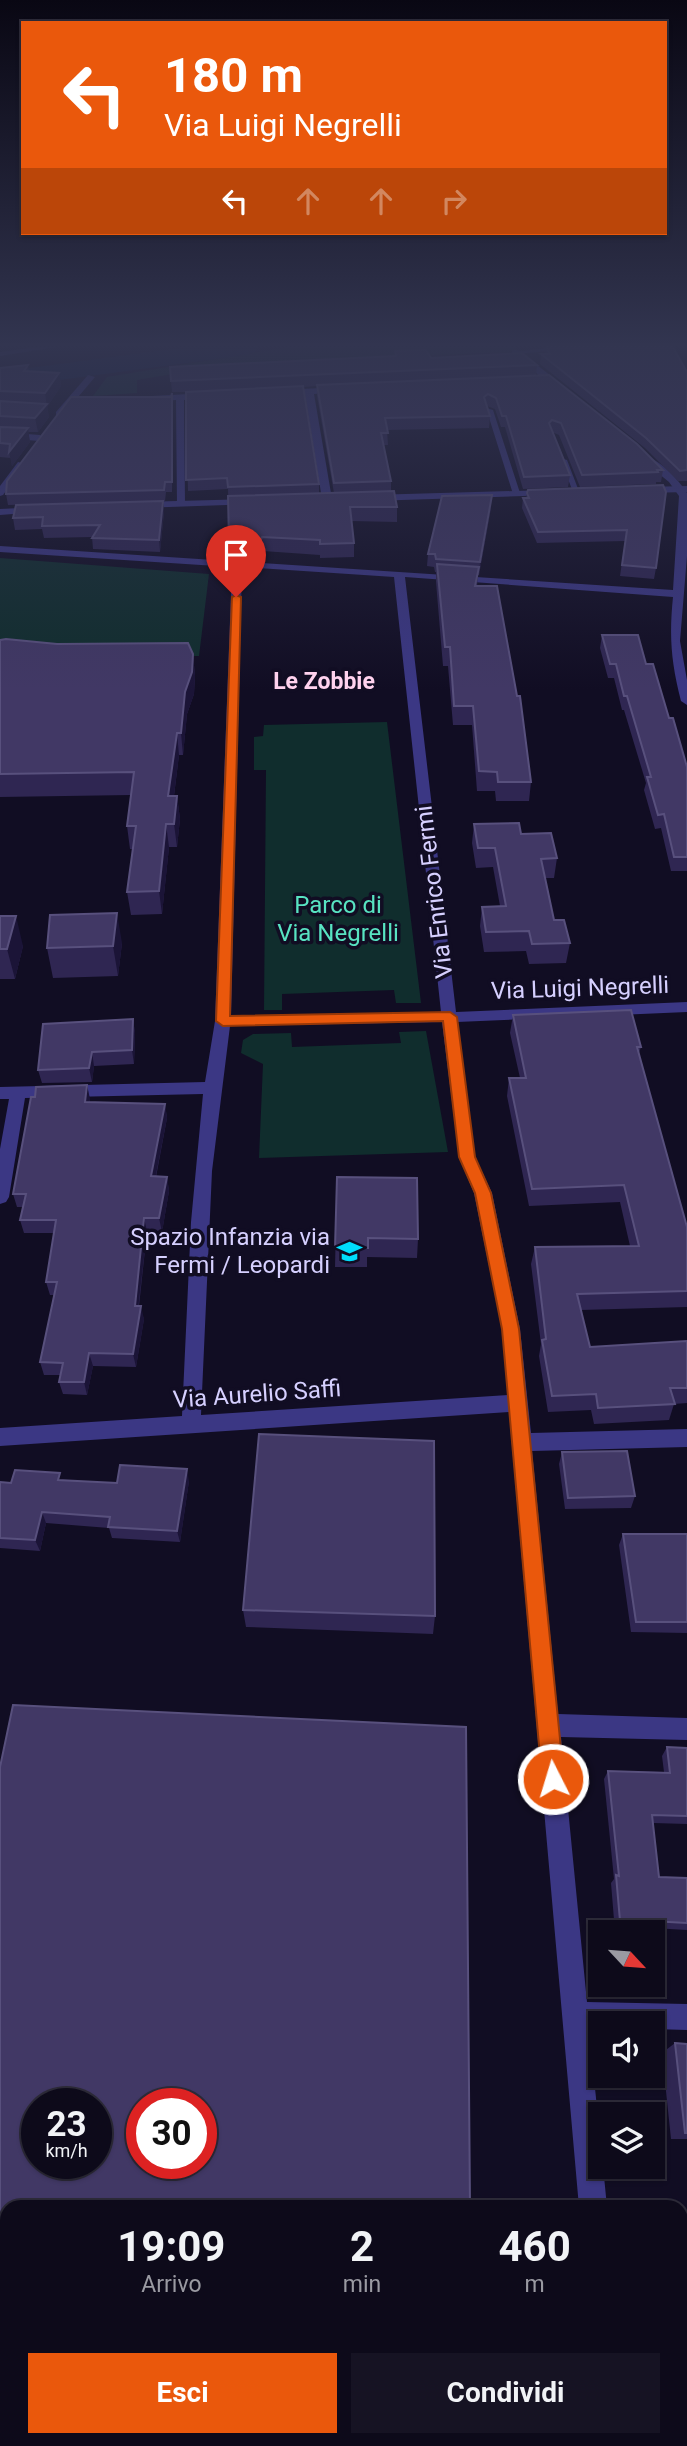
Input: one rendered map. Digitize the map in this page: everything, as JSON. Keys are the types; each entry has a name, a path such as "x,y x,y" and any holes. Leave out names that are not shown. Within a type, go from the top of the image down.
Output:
{"street":[{"path":"8,463 18,461"},
{"path":"0,493 23,461"},
{"path":"180,461 180,504"},
{"path":"321,461 327,499"},
{"path":"507,461 519,494"},
{"path":"650,461 683,489 685,500 687,516 678,594 676,648 687,701"},
{"path":"630,491 683,489"},
{"path":"355,499 590,492"},
{"path":"313,500 341,499"},
{"path":"127,506 260,501"},
{"path":"0,510 47,509"},
{"path":"0,549 453,578 512,588 597,588 678,594"},
{"path":"191,1424 204,1166 211,1088 223,1021 237,564"},
{"name":"Via Enrico Fermi","path":"399,574 467,1157 483,1193 511,1329 592,2200"},
{"name":"Via Luigi Negrelli","path":"223,1021 450,1017 687,1007"},
{"path":"0,1093 211,1088"},
{"path":"0,1197 18,1093"},
{"name":"Via Aurelio Saffi","path":"0,1437 517,1402"},
{"path":"522,1442 687,1438"},
{"path":"548,1725 687,1728"},
{"path":"576,2015 687,2017"}],"lane":[{"path":"564,461 577,492"}],"green space":[{"path":"0,558 209,574 199,656 0,657"},
{"name":"Parco di Via Negrelli","path":"387,722 421,1003 396,1003 394,990 282,994 282,1010 264,1010 266,770 254,770 254,737 263,736 264,725"},
{"path":"426,1031 448,1152 259,1158 263,1064 241,1053 243,1040 253,1034 291,1033 292,1047 401,1043 399,1032"}],"building":[{"path":"22,461 172,461 172,482 165,482 164,490 6,494 7,481"},
{"path":"186,461 315,461 319,484 228,487 227,478 186,480"},
{"path":"330,461 387,461 391,481 334,483"},
{"path":"519,461 564,461 570,475 524,477"},
{"path":"576,461 654,461 663,470 657,470 658,472 582,475"},
{"path":"670,461 687,461 687,470 680,471"},
{"path":"663,485 666,492 656,568 622,565 627,530 538,532 523,498 529,498 528,490"},
{"path":"394,491 397,507 350,507 354,543 320,544 320,540 262,537 260,543 229,542 228,496"},
{"path":"492,495 480,562 436,559 435,554 428,554 442,496"},
{"path":"163,501 159,540 92,538 100,525 42,526 43,517 13,518 16,505"},
{"path":"437,564 479,567 475,586 497,586 517,696 520,696 531,782 498,782 497,772 479,771 473,706 454,706 450,647 445,647"},
{"path":"602,635 638,635 646,664 653,664 687,767 687,857 674,857 664,814 658,815 647,777 651,777 627,696 624,696 616,664 610,664"},
{"path":"0,640 57,644 188,643 193,654 192,672 185,692 181,733 177,733 168,796 177,796 174,824 166,824 159,891 127,892 136,826 127,826 134,772 0,774"},
{"path":"519,823 521,834 551,833 557,858 541,859 554,920 564,920 570,943 532,944 529,931 486,932 482,907 506,906 495,848 478,848 474,824"},
{"path":"117,913 113,946 47,948 50,915"},
{"path":"0,916 16,916 7,949 0,949"},
{"path":"631,1010 641,1047 637,1047 687,1227 687,1291 577,1294 590,1347 687,1341 687,1388 670,1388 675,1404 598,1408 596,1394 552,1396 542,1340 546,1339 535,1247 639,1246 624,1185 532,1189 509,1078 526,1078 513,1015"},
{"path":"133,1019 132,1050 92,1052 89,1068 38,1070 43,1024"},
{"path":"87,1085 85,1102 165,1104 151,1176 167,1177 159,1218 144,1218 135,1306 141,1306 133,1354 89,1353 84,1382 59,1382 63,1363 40,1362 57,1282 46,1282 56,1220 20,1220 26,1194 13,1194 31,1097 35,1097 36,1087"},
{"path":"337,1177 417,1178 418,1239 368,1238 368,1248 335,1248"},
{"path":"259,1434 434,1441 435,1616 243,1610"},
{"path":"627,1451 635,1496 568,1498 562,1452"},
{"path":"120,1465 187,1469 177,1531 108,1527 110,1517 42,1512 35,1540 0,1538 0,1482 11,1483 15,1470 60,1473 58,1480 117,1483"},
{"path":"623,1534 687,1534 687,1622 636,1622"},
{"path":"13,1705 466,1727 470,2200 0,2200 0,1767"},
{"path":"667,1747 687,1748 687,1816 652,1815 659,1877 687,1878 687,1923 620,1920 616,1875 619,1876 608,1771 670,1773"},
{"path":"675,2043 687,2044 687,2133 685,2133"}],"place":[{"name":"Spazio Infanzia via Fermi / Leopardi","path":"350,1251"}],"district":[{"name":"Le Zobbie","path":"324,681"}],"route":[{"path":"236,597 223,1021 450,1017 467,1157 483,1193 511,1329 553,1779"}]}
